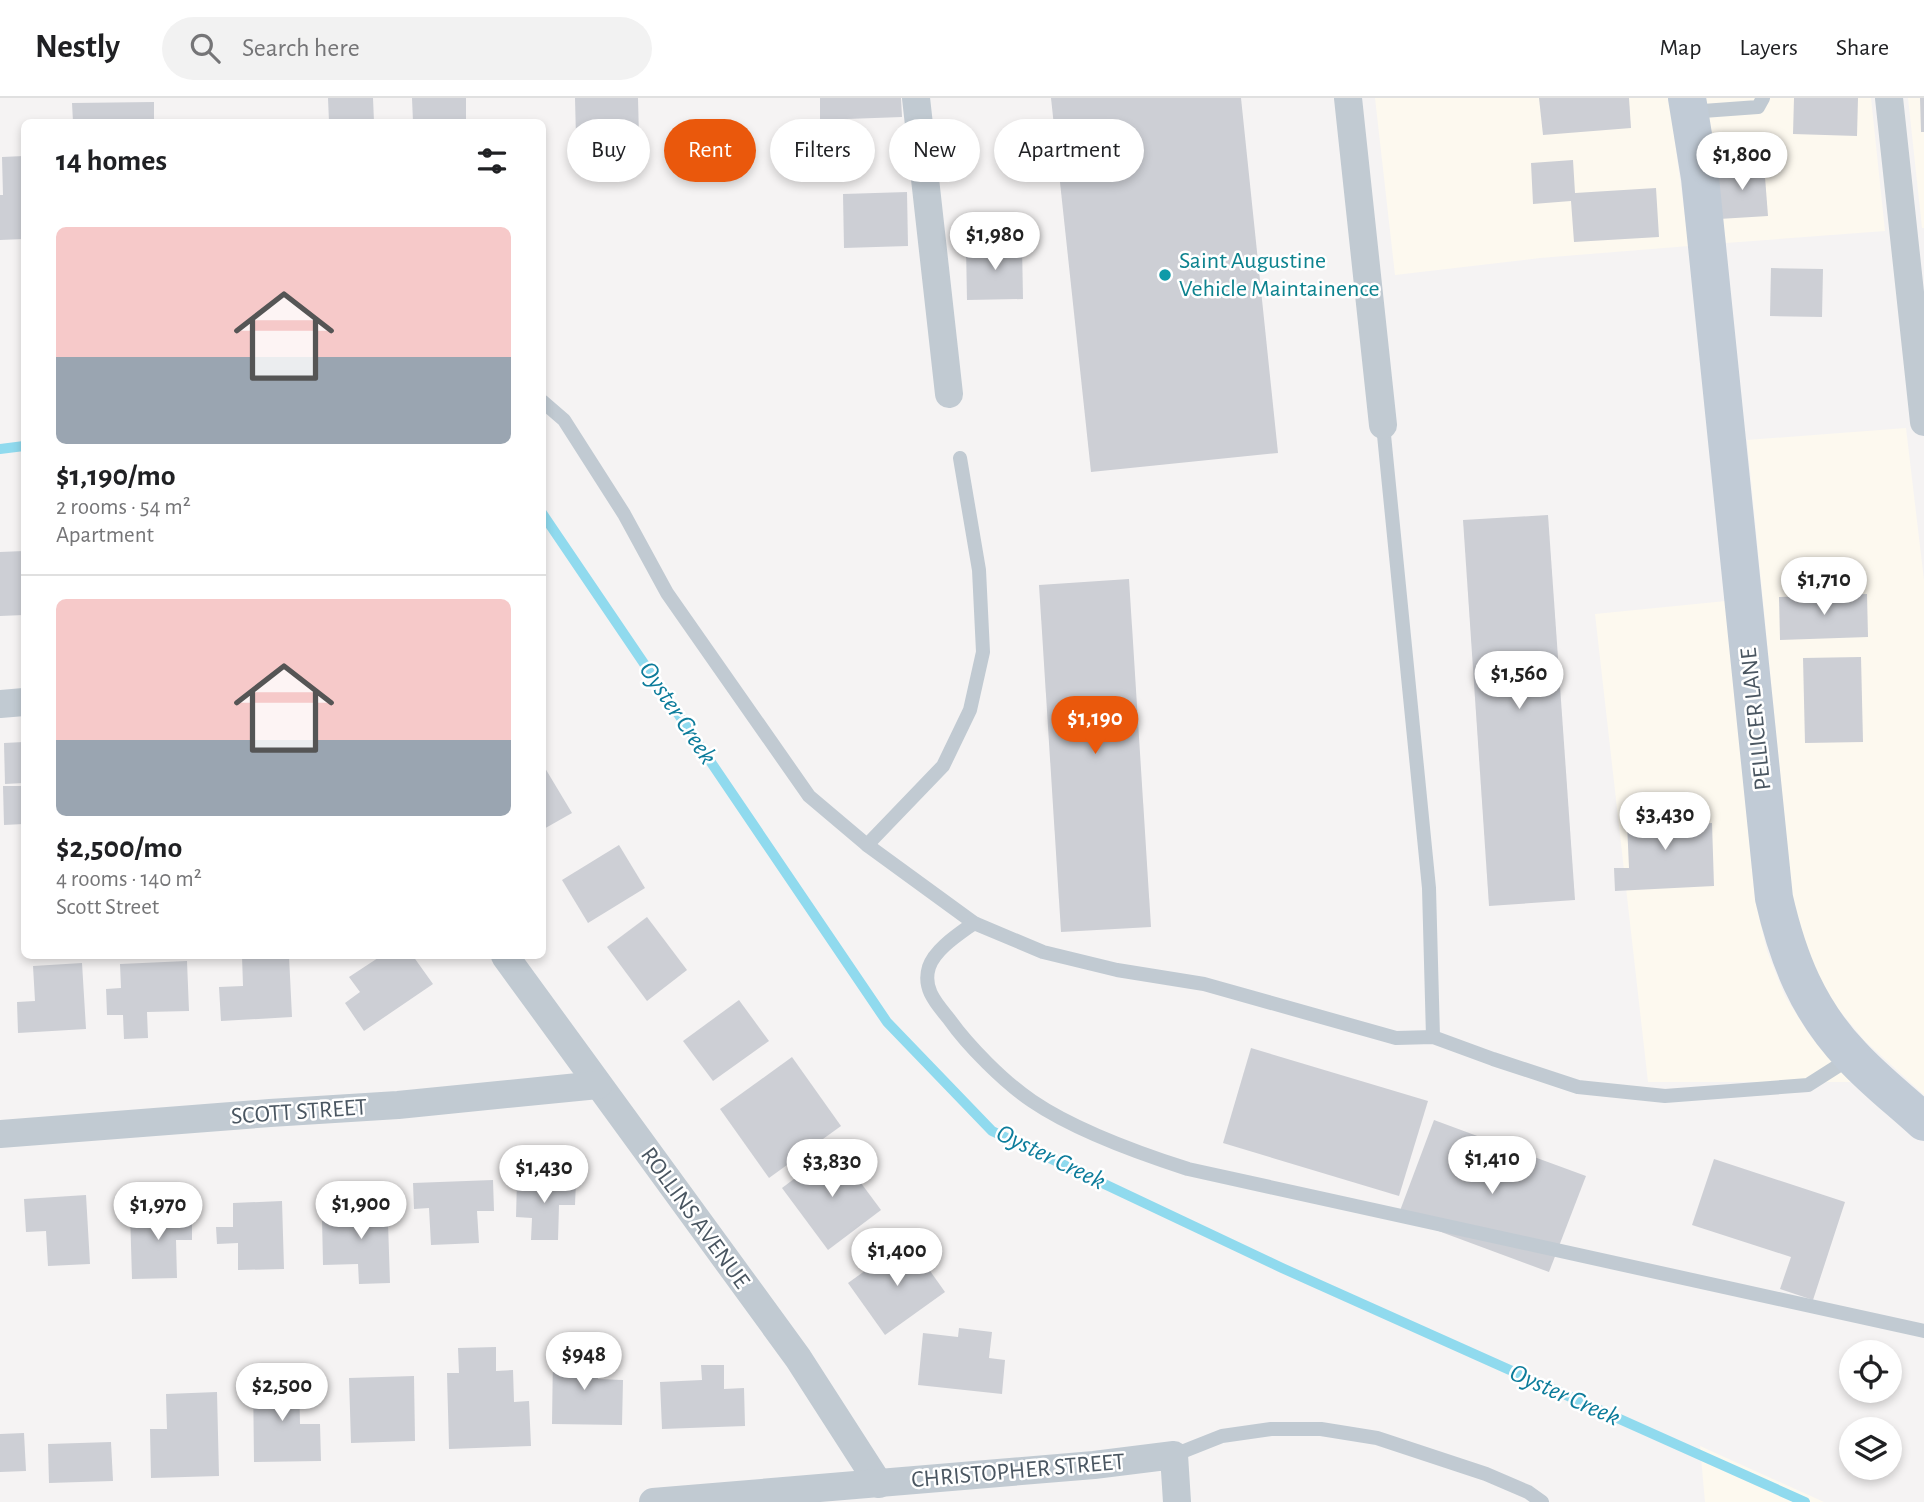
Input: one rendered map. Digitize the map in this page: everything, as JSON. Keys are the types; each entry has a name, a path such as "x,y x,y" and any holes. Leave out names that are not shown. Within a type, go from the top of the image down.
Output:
{"main road":[{"name":"PELLICER LANE","path":"1688,105 1700,178 1774,898 1784,942 1801,984 1824,1022 1852,1056 1924,1122"}],"street":[{"path":"916,98 949,394"},
{"path":"1349,98 1383,425"},
{"path":"1889,98 1924,422"},
{"path":"0,704 21,702"},
{"name":"ROLLINS AVENUE","path":"507,959 798,1358 879,1483"},
{"name":"SCOTT STREET","path":"0,1134 270,1112 398,1105 598,1085"},
{"path":"1174,1455 1177,1502"},
{"name":"CHRISTOPHER STREET","path":"653,1502 1094,1465 1174,1455"}],"lane":[{"path":"1688,105 1758,107 1763,98"},
{"path":"546,404 564,420 624,514 667,593 809,796 867,845 974,923 1043,952 1117,970 1204,984 1396,1038 1433,1037 1578,1087 1665,1096 1808,1085 1852,1056"},
{"path":"1383,425 1429,888 1433,1037"},
{"path":"867,845 943,766 970,710 983,652 979,570 960,458"},
{"path":"974,923 932,961 927,979 931,995 958,1031 1023,1095 1061,1117 1126,1147 1202,1172 1924,1331"},
{"path":"1174,1455 1222,1436 1271,1429 1321,1429 1377,1438 1486,1475 1528,1492 1542,1502"}],"shaded area":[{"path":"1375,98 1669,98 1689,246 1540,258 1395,275"},
{"path":"1706,98 1871,98 1885,231 1726,243"},
{"path":"1908,98 1924,98 1924,228 1922,228"},
{"path":"1906,428 1924,580 1924,1095 1865,1041 1838,1009 1817,973 1801,935 1792,894 1747,440"},
{"path":"1726,601 1755,900 1767,951 1785,996 1811,1037 1851,1082 1648,1082 1595,614"},
{"path":"1700,1446 1824,1502 1705,1502"}],"building":[{"path":"328,98 373,98 374,119 329,119"},
{"path":"412,98 466,98 466,119 413,119"},
{"path":"575,98 638,98 639,119 576,119"},
{"path":"820,98 901,98 902,117 820,119"},
{"name":"Saint Augustine Vehicle Maintainence","path":"1051,98 1241,98 1278,453 1091,472 1060,182 1144,182 1144,119 1053,119"},
{"path":"1539,98 1629,98 1631,128 1543,135"},
{"path":"1794,98 1858,98 1857,136 1793,134"},
{"path":"1920,98 1924,98 1924,132 1921,132"},
{"path":"154,102 154,119 73,119 72,103"},
{"path":"21,156 21,239 0,240 2,157"},
{"path":"1573,160 1575,193 1656,188 1659,237 1574,242 1571,201 1533,204 1531,163"},
{"path":"1764,164 1768,216 1719,219 1716,167"},
{"path":"907,192 908,246 844,248 843,194"},
{"path":"1022,245 1023,299 967,300 966,246"},
{"path":"1771,268 1823,269 1822,317 1770,316"},
{"path":"1548,515 1575,900 1489,906 1463,520"},
{"path":"21,551 21,615 0,616 0,552"},
{"path":"1129,579 1151,927 1061,932 1039,585"},
{"path":"1867,594 1868,637 1780,640 1779,597"},
{"path":"1861,657 1863,742 1805,743 1803,658"},
{"path":"21,742 21,783 5,784 4,743"},
{"path":"546,770 572,813 546,828"},
{"path":"3,786 21,786 21,824 4,825"},
{"path":"1658,799 1660,825 1712,823 1714,886 1615,891 1614,868 1629,868 1626,800"},
{"path":"619,845 645,888 588,923 562,880"},
{"path":"647,917 687,970 647,1001 607,947"},
{"path":"242,959 289,959 292,1017 221,1021 219,987 243,986"},
{"path":"376,959 415,959 433,984 364,1031 345,1003 360,992 349,977"},
{"path":"187,961 189,1011 147,1012 148,1038 124,1039 123,1015 107,1015 106,989 121,988 120,964"},
{"path":"82,963 86,1029 18,1033 17,1002 35,1001 33,966"},
{"path":"739,1000 769,1041 713,1081 683,1041"},
{"path":"1251,1048 1428,1101 1399,1196 1223,1143"},
{"path":"792,1057 841,1126 769,1178 720,1109"},
{"path":"1434,1120 1586,1176 1549,1272 1398,1216"},
{"path":"835,1148 881,1210 828,1250 782,1188"},
{"path":"1714,1159 1845,1202 1813,1300 1780,1289 1791,1257 1692,1225"},
{"path":"493,1180 494,1211 477,1211 479,1243 431,1245 429,1208 414,1209 413,1183"},
{"path":"517,1180 576,1181 575,1205 559,1205 558,1240 531,1240 532,1218 516,1217"},
{"path":"387,1192 390,1283 359,1284 358,1264 323,1265 322,1218 364,1217 364,1193"},
{"path":"86,1195 90,1264 48,1266 46,1231 26,1232 24,1199"},
{"path":"282,1201 284,1269 238,1270 238,1243 217,1244 216,1227 233,1227 233,1203"},
{"path":"192,1210 192,1240 176,1240 177,1278 132,1279 130,1211"},
{"path":"908,1240 945,1292 885,1335 848,1283"},
{"path":"959,1328 992,1332 989,1358 1005,1360 1002,1394 918,1385 923,1333 958,1337"},
{"path":"496,1347 496,1371 513,1370 514,1402 529,1401 531,1446 449,1449 447,1373 459,1373 458,1348"},
{"path":"553,1353 598,1354 598,1379 623,1380 622,1425 552,1424"},
{"path":"701,1365 724,1365 724,1389 744,1388 745,1426 662,1429 660,1382 702,1380"},
{"path":"253,1376 299,1376 300,1424 320,1424 321,1461 254,1462"},
{"path":"414,1376 415,1441 351,1443 349,1378"},
{"path":"217,1392 219,1476 151,1478 150,1429 167,1429 166,1394"},
{"path":"24,1433 26,1471 0,1472 0,1434"},
{"path":"111,1442 113,1481 49,1483 48,1444"}],"waterway":[{"name":"Oyster Creek","path":"0,449 21,446"},
{"name":"Oyster Creek","path":"546,519 887,1022 992,1131 1282,1268 1805,1502"}],"place":[{"name":"Saint Augustine Vehicle Maintainence","path":"1165,275"}]}
